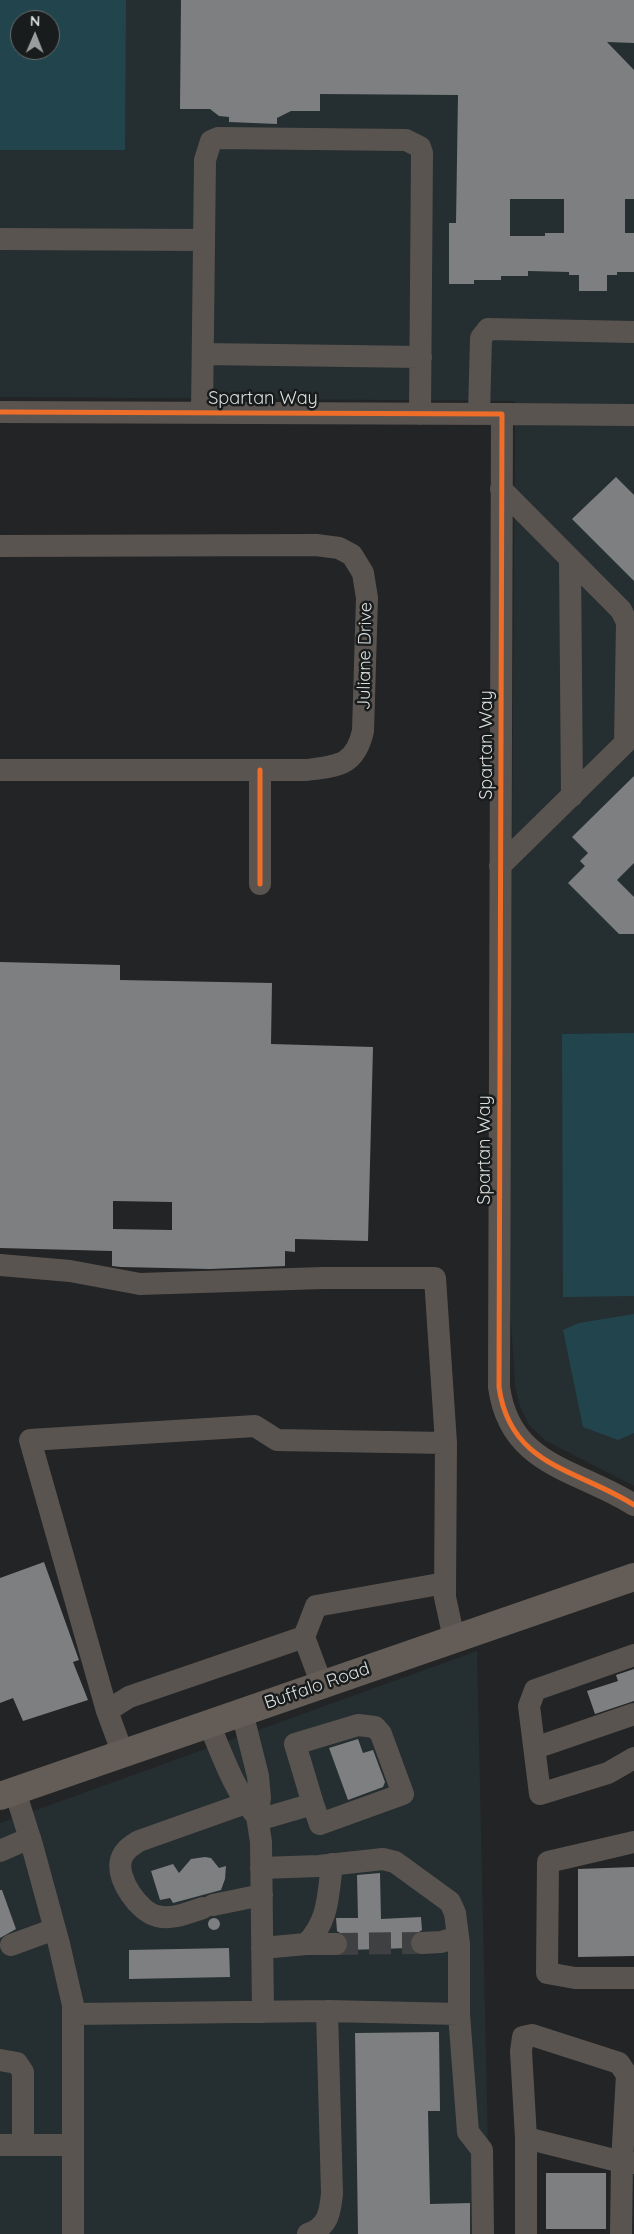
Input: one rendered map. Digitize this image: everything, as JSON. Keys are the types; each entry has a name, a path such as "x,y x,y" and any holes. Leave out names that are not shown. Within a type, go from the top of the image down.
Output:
{"main road":[{"name":"Buffalo Road","path":"7,1794 634,1577"}],"street":[{"path":"202,413 204,160 211,141 218,138 397,140 414,142 420,146 422,153 420,414"},
{"path":"0,239 204,240"},
{"path":"479,414 481,338 488,329 634,332"},
{"path":"203,354 421,357"},
{"name":"Spartan Way","path":"0,412 502,414 498,1348 501,1401 513,1432 531,1449 548,1462 634,1506"},
{"path":"502,414 634,415"},
{"path":"500,866 625,743 627,622 621,610 502,490"},
{"name":"Juliane Drive","path":"0,546 316,545 338,548 352,555 363,573 367,598 363,731 360,746 350,759 338,766 306,770 0,770"},
{"path":"570,559 572,796"},
{"path":"260,770 260,884"},
{"path":"0,1265 70,1271 140,1284 323,1278 436,1278 446,1443 445,1597 454,1639"},
{"path":"123,1754 107,1711 30,1440 254,1426 277,1440 446,1443"},
{"path":"322,1684 304,1637 316,1606 445,1583"},
{"path":"107,1711 129,1697 304,1637"},
{"path":"634,1655 535,1690 529,1706 540,1794 608,1773 634,1758"},
{"path":"242,1712 258,1776 260,1798 254,1813"},
{"path":"535,1748 634,1714"},
{"path":"209,1724 254,1813 261,1868 263,2012"},
{"path":"262,1895 208,1907 172,1918 155,1916 141,1909 128,1888 120,1862 127,1849 144,1839 254,1813 316,1814 402,1794 381,1734 375,1727 358,1725 295,1744 316,1814"},
{"path":"7,1794 30,1838 68,1978 72,2014 73,2234"},
{"path":"0,1851 30,1838"},
{"path":"634,1842 548,1862 547,1973 575,1978 634,1978"},
{"path":"261,1868 383,1859 395,1862 450,1902 455,1913 458,1936 459,2014 468,2132 482,2150 483,2234"},
{"path":"306,1944 326,1915 332,1864"},
{"path":"11,1944 54,1930"},
{"path":"422,1943 441,1942 458,1936"},
{"path":"262,1948 306,1944 336,1944"},
{"path":"72,2014 327,2011 459,2014"},
{"path":"308,2234 317,2231 330,2216 332,2194 327,2011"},
{"path":"526,2234 526,2138 521,2051 523,2037 532,2035 619,2063 627,2075 628,2163 621,2234"},
{"path":"0,2060 17,2063 23,2072 23,2145"},
{"path":"526,2138 628,2163"},
{"path":"0,2145 73,2146"}],"shaded area":[{"path":"0,0 634,0 634,1486 546,1441 529,1425 520,1407 515,1386 509,1292 515,401 0,397"},
{"path":"0,0 126,0 125,150 0,150"},
{"path":"634,1033 634,1296 563,1297 562,1034"},
{"path":"634,1314 634,1433 618,1440 583,1427 563,1330 579,1323"},
{"path":"477,1651 490,2234 0,2234 0,1823"}],"building":[{"path":"181,0 634,0 634,43 607,42 634,70 634,199 625,199 625,233 634,233 634,272 617,272 617,275 607,275 607,291 579,291 579,275 569,275 569,272 528,271 528,276 501,276 501,280 474,280 474,284 449,284 449,223 456,223 458,95 320,94 320,111 291,111 277,118 277,124 229,122 229,117 219,116 210,109 180,109","holes":["510,199 564,199 564,233 545,233 545,236 510,236"]},
{"path":"616,477 634,495 634,581 572,519"},
{"path":"634,776 634,863 617,880 634,897 634,934 619,934 568,883 585,866 580,861 588,853 572,837"},
{"path":"0,962 120,965 120,980 272,983 271,1044 373,1047 368,1241 295,1239 295,1252 285,1251 285,1266 210,1269 112,1266 112,1251 0,1248","holes":["113,1201 172,1202 172,1230 113,1229"]},
{"path":"44,1562 79,1660 73,1662 88,1700 23,1721 13,1698 0,1703 0,1578"},
{"path":"634,1669 634,1701 595,1714 587,1691 618,1681 616,1675"},
{"path":"358,1739 363,1753 373,1750 385,1782 383,1787 348,1800 329,1748"},
{"path":"211,1858 219,1868 226,1866 225,1879 221,1890 173,1903 170,1898 160,1900 151,1871 173,1864 179,1873 191,1859"},
{"path":"634,1867 634,1956 578,1957 578,1869"},
{"path":"380,1873 381,1919 421,1917 422,1930 411,1937 410,1948 348,1950 348,1938 337,1931 336,1918 358,1918 357,1875"},
{"path":"0,1890 2,1890 16,1929 0,1938"},
{"path":"212,1918 216,1918 220,1924 216,1930 212,1930 208,1926 208,1922"},
{"path":"229,1948 230,1977 129,1979 129,1950"},
{"path":"439,2032 440,2111 428,2111 430,2204 470,2203 470,2234 358,2234 355,2033"},
{"path":"546,2173 606,2173 606,2229 546,2229"}],"tunnel":[{"path":"336,1944 422,1943"}],"cycle path":[{"path":"0,412 502,414 499,1387 506,1414 517,1434 532,1450 570,1473 634,1505"},
{"path":"260,770 260,884"}]}
